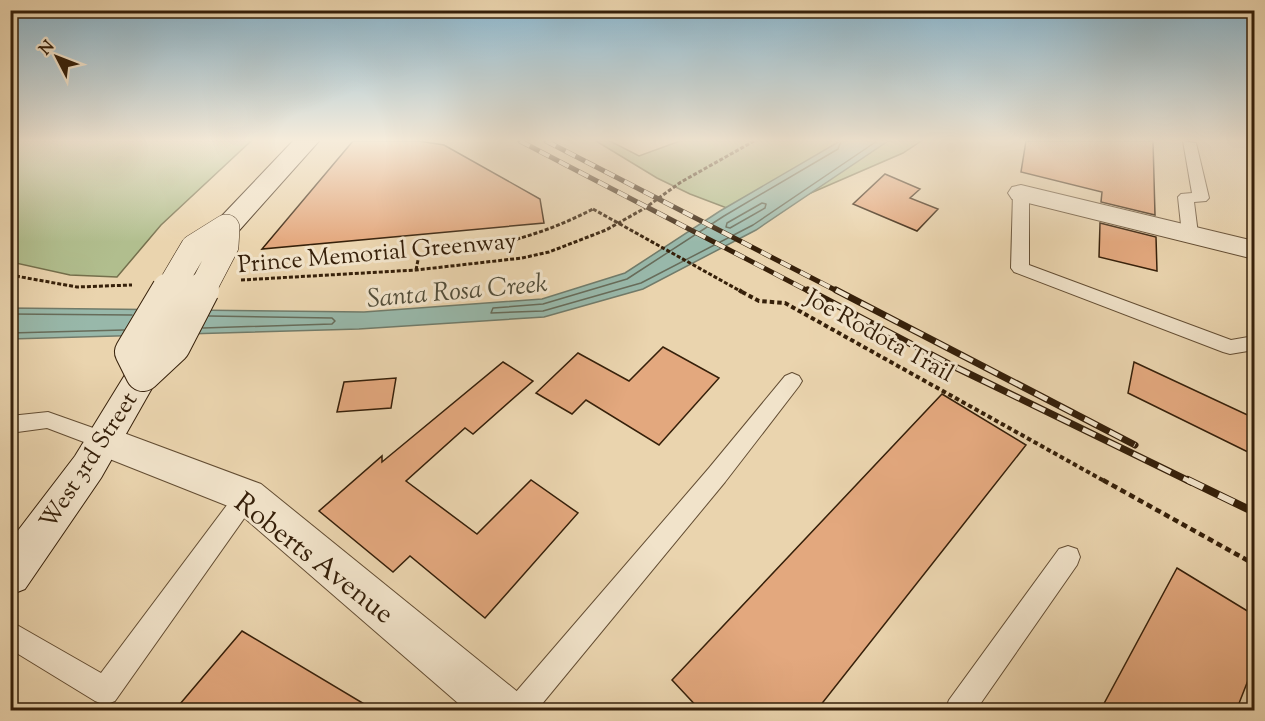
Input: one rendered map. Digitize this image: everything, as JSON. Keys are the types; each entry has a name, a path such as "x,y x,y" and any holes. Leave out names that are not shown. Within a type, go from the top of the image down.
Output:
{"street":[{"name":"West 3rd Street","path":"10,576 105,441 143,374 173,346 225,246 226,228 276,175"},
{"path":"1021,193 1254,250"},
{"name":"Roberts Avenue","path":"105,441 247,496 502,711"}],"lane":[{"path":"1190,234 1186,197 1201,198 1196,175"},
{"path":"1021,193 1020,268 1230,347 1254,343"},
{"path":"519,711 792,381"},
{"path":"10,425 48,420 105,441"},
{"path":"10,634 105,691 247,496"},
{"path":"959,711 1068,557"}],"path":[{"name":"Prince Memorial Greenway","path":"230,280 416,270 522,258 606,230 645,208 694,175"},
{"name":"Joe Rodota Trail","path":"416,270 419,255 466,253 506,244 544,233 593,209 759,301 785,303 1254,564"},
{"path":"10,275 77,287 136,285"}],"green space":[{"path":"11,175 215,175 161,225 117,277 70,275 11,262"},
{"path":"651,175 853,175 753,218 690,194"}],"water":[{"path":"782,175 838,175 756,230 643,289 544,317 359,329 11,339 10,308 364,312 542,299 625,273 720,211"}],"building":[{"path":"325,175 497,175 540,199 544,223 262,249"},
{"path":"887,175 920,189 910,198 938,209 917,231 853,204"},
{"path":"1032,175 1154,175 1155,215 1101,202 1102,192"},
{"path":"1100,223 1156,237 1157,271 1099,257"},
{"path":"663,347 719,378 659,445 586,400 572,414 536,393 578,353 629,381"},
{"path":"503,362 533,381 473,434 465,428 406,481 477,534 531,480 578,513 485,618 410,556 393,572 319,511 382,456 382,462"},
{"path":"1134,362 1254,418 1254,455 1128,393"},
{"path":"396,378 391,408 337,412 344,382"},
{"path":"942,394 1026,445 816,711 701,711 672,680"},
{"path":"1177,568 1254,615 1254,665 1236,711 1100,711"},
{"path":"242,631 376,711 174,711"}],"railway":[{"path":"585,175 810,292"},
{"path":"611,175 839,292"},
{"path":"808,290 951,365 1191,482"},
{"path":"836,290 1135,445"},
{"path":"1188,480 1254,512"}],"water label":[{"name":"Santa Rosa Creek","path":"457,290"}]}
